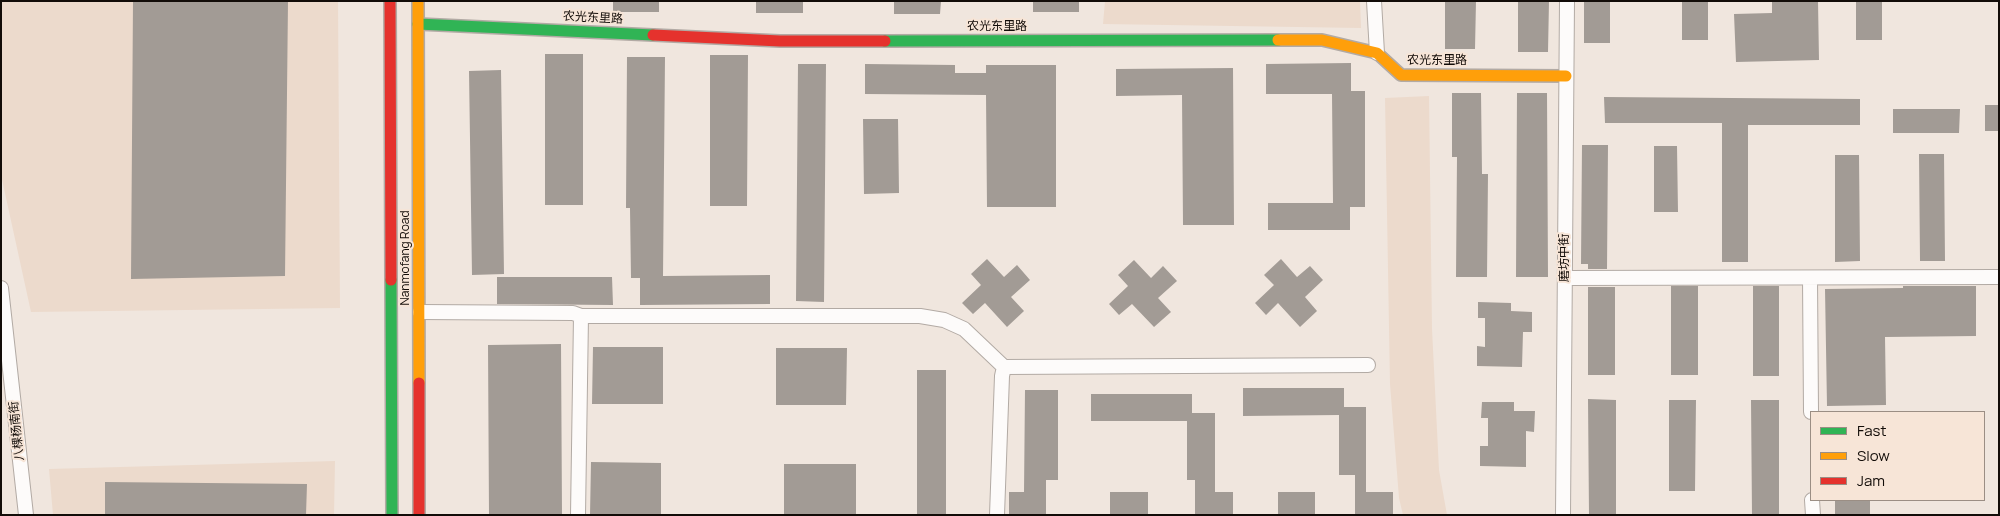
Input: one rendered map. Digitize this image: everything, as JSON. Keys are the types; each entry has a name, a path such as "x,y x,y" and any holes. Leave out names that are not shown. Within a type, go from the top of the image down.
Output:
{"street":[{"name":"Nanmofang Road","path":"390,1 392,515"},
{"name":"Nanmofang Road","path":"418,1 419,515"},
{"path":"1374,1 1377,53"},
{"name":"磨坊中街","path":"1563,515 1566,1"},
{"name":"农光东里路","path":"418,24 780,41 1322,40 1377,53 1401,75 1566,76"},
{"path":"1565,278 1999,277"},
{"path":"1810,278 1811,411"},
{"name":"八棵杨南街","path":"1,288 26,515"},
{"path":"420,312 573,313 581,316 920,316 944,320 964,329 1004,367 1368,365"},
{"path":"578,515 581,316"},
{"path":"997,515 1002,376 1004,367"},
{"path":"1812,501 1812,515"}],"shaded area":[{"path":"1,1 338,1 340,308 31,312 1,175"},
{"path":"1105,1 1360,1 1361,28 1103,24"},
{"path":"1429,96 1432,329 1439,470 1447,515 1403,515 1399,498 1390,384 1385,98"},
{"path":"335,461 334,515 53,515 49,469"}],"building":[{"path":"133,1 288,1 285,276 131,279"},
{"path":"613,1 659,1 659,12 613,12"},
{"path":"756,1 803,1 803,13 756,13"},
{"path":"894,1 941,1 940,14 894,14"},
{"path":"1033,1 1079,1 1079,12 1033,12"},
{"path":"1445,1 1476,1 1475,49 1445,49"},
{"path":"1518,1 1549,1 1548,52 1518,52"},
{"path":"1584,1 1610,1 1610,43 1584,43"},
{"path":"1682,1 1708,1 1708,40 1682,40"},
{"path":"1772,1 1818,1 1819,60 1736,62 1734,14 1772,13"},
{"path":"1856,1 1882,1 1882,40 1856,40"},
{"path":"545,54 583,54 583,205 545,205"},
{"path":"710,55 748,55 747,206 710,206"},
{"path":"627,57 665,57 663,276 770,275 770,304 640,305 640,278 631,278 630,208 626,208"},
{"path":"1351,63 1351,91 1365,91 1365,207 1350,207 1350,230 1268,230 1268,203 1333,203 1332,94 1266,94 1266,64"},
{"path":"798,64 826,64 824,302 796,301"},
{"path":"865,64 955,65 955,73 986,73 986,65 1056,65 1056,207 987,207 986,95 865,94"},
{"path":"1233,68 1234,225 1183,225 1182,95 1116,96 1116,69"},
{"path":"501,70 504,274 472,275 469,71"},
{"path":"1452,93 1481,93 1482,174 1488,174 1487,277 1456,277 1457,157 1452,157"},
{"path":"1517,93 1547,93 1548,277 1516,277"},
{"path":"1604,97 1860,99 1860,125 1748,125 1748,262 1722,262 1722,123 1605,123"},
{"path":"1985,105 1999,105 1999,131 1985,131"},
{"path":"1893,109 1960,109 1959,133 1893,133"},
{"path":"863,119 898,119 899,193 864,194"},
{"path":"1582,145 1608,145 1607,269 1588,269 1588,264 1581,264"},
{"path":"1654,146 1677,146 1678,212 1654,212"},
{"path":"1919,154 1944,154 1945,261 1920,261"},
{"path":"1835,155 1859,155 1860,261 1835,262"},
{"path":"987,259 1004,277 1017,265 1030,280 1011,297 1024,311 1007,327 985,303 973,314 962,303 981,285 971,274"},
{"path":"1281,259 1297,277 1310,266 1323,280 1305,297 1317,311 1300,327 1278,303 1266,315 1255,303 1274,285 1264,275"},
{"path":"1134,260 1151,278 1163,266 1177,281 1158,298 1171,312 1154,327 1132,304 1119,315 1109,304 1128,286 1118,275"},
{"path":"497,277 612,277 613,305 497,304"},
{"path":"1671,286 1698,286 1698,375 1671,375"},
{"path":"1753,286 1779,286 1779,376 1753,376"},
{"path":"1903,286 1976,286 1976,336 1885,337 1886,405 1827,406 1825,289 1903,288"},
{"path":"1588,287 1615,287 1615,375 1588,375"},
{"path":"1478,302 1511,303 1511,311 1532,312 1532,332 1523,332 1522,367 1477,366 1477,346 1485,347 1485,318 1478,318"},
{"path":"561,344 562,515 489,515 488,345"},
{"path":"593,347 663,347 663,404 592,404"},
{"path":"776,348 847,348 846,405 776,405"},
{"path":"917,370 946,370 946,515 917,515"},
{"path":"1243,388 1344,388 1344,407 1366,407 1366,492 1393,492 1393,515 1355,515 1355,475 1339,475 1339,415 1243,416"},
{"path":"1025,390 1058,390 1058,480 1046,480 1046,515 1009,515 1009,492 1024,492"},
{"path":"1091,394 1192,394 1192,413 1215,413 1215,492 1233,492 1233,515 1195,515 1195,480 1187,480 1187,421 1091,421"},
{"path":"1588,399 1616,400 1616,515 1589,515"},
{"path":"1669,400 1696,400 1695,491 1669,491"},
{"path":"1751,400 1779,400 1779,515 1752,515"},
{"path":"1482,402 1514,402 1514,411 1535,411 1534,432 1526,431 1526,467 1480,466 1480,446 1488,446 1488,418 1481,418"},
{"path":"591,462 661,463 661,515 590,515"},
{"path":"784,464 856,464 856,515 784,515"},
{"path":"105,482 307,484 306,515 105,515"},
{"path":"1110,492 1148,492 1148,515 1110,515"},
{"path":"1278,492 1315,492 1315,515 1278,515"},
{"path":"1835,501 1870,501 1870,515 1835,515"}],"traffic: fast":[{"path":"418,24 653,35"},
{"path":"885,41 1278,40"},
{"path":"391,280 392,515"}],"traffic: slow":[{"path":"418,1 419,383"},
{"path":"1278,40 1322,40 1377,53 1401,75 1566,76"}],"traffic: jam":[{"path":"390,1 391,280"},
{"path":"653,35 780,41 885,41"},
{"path":"419,383 419,515"}]}
